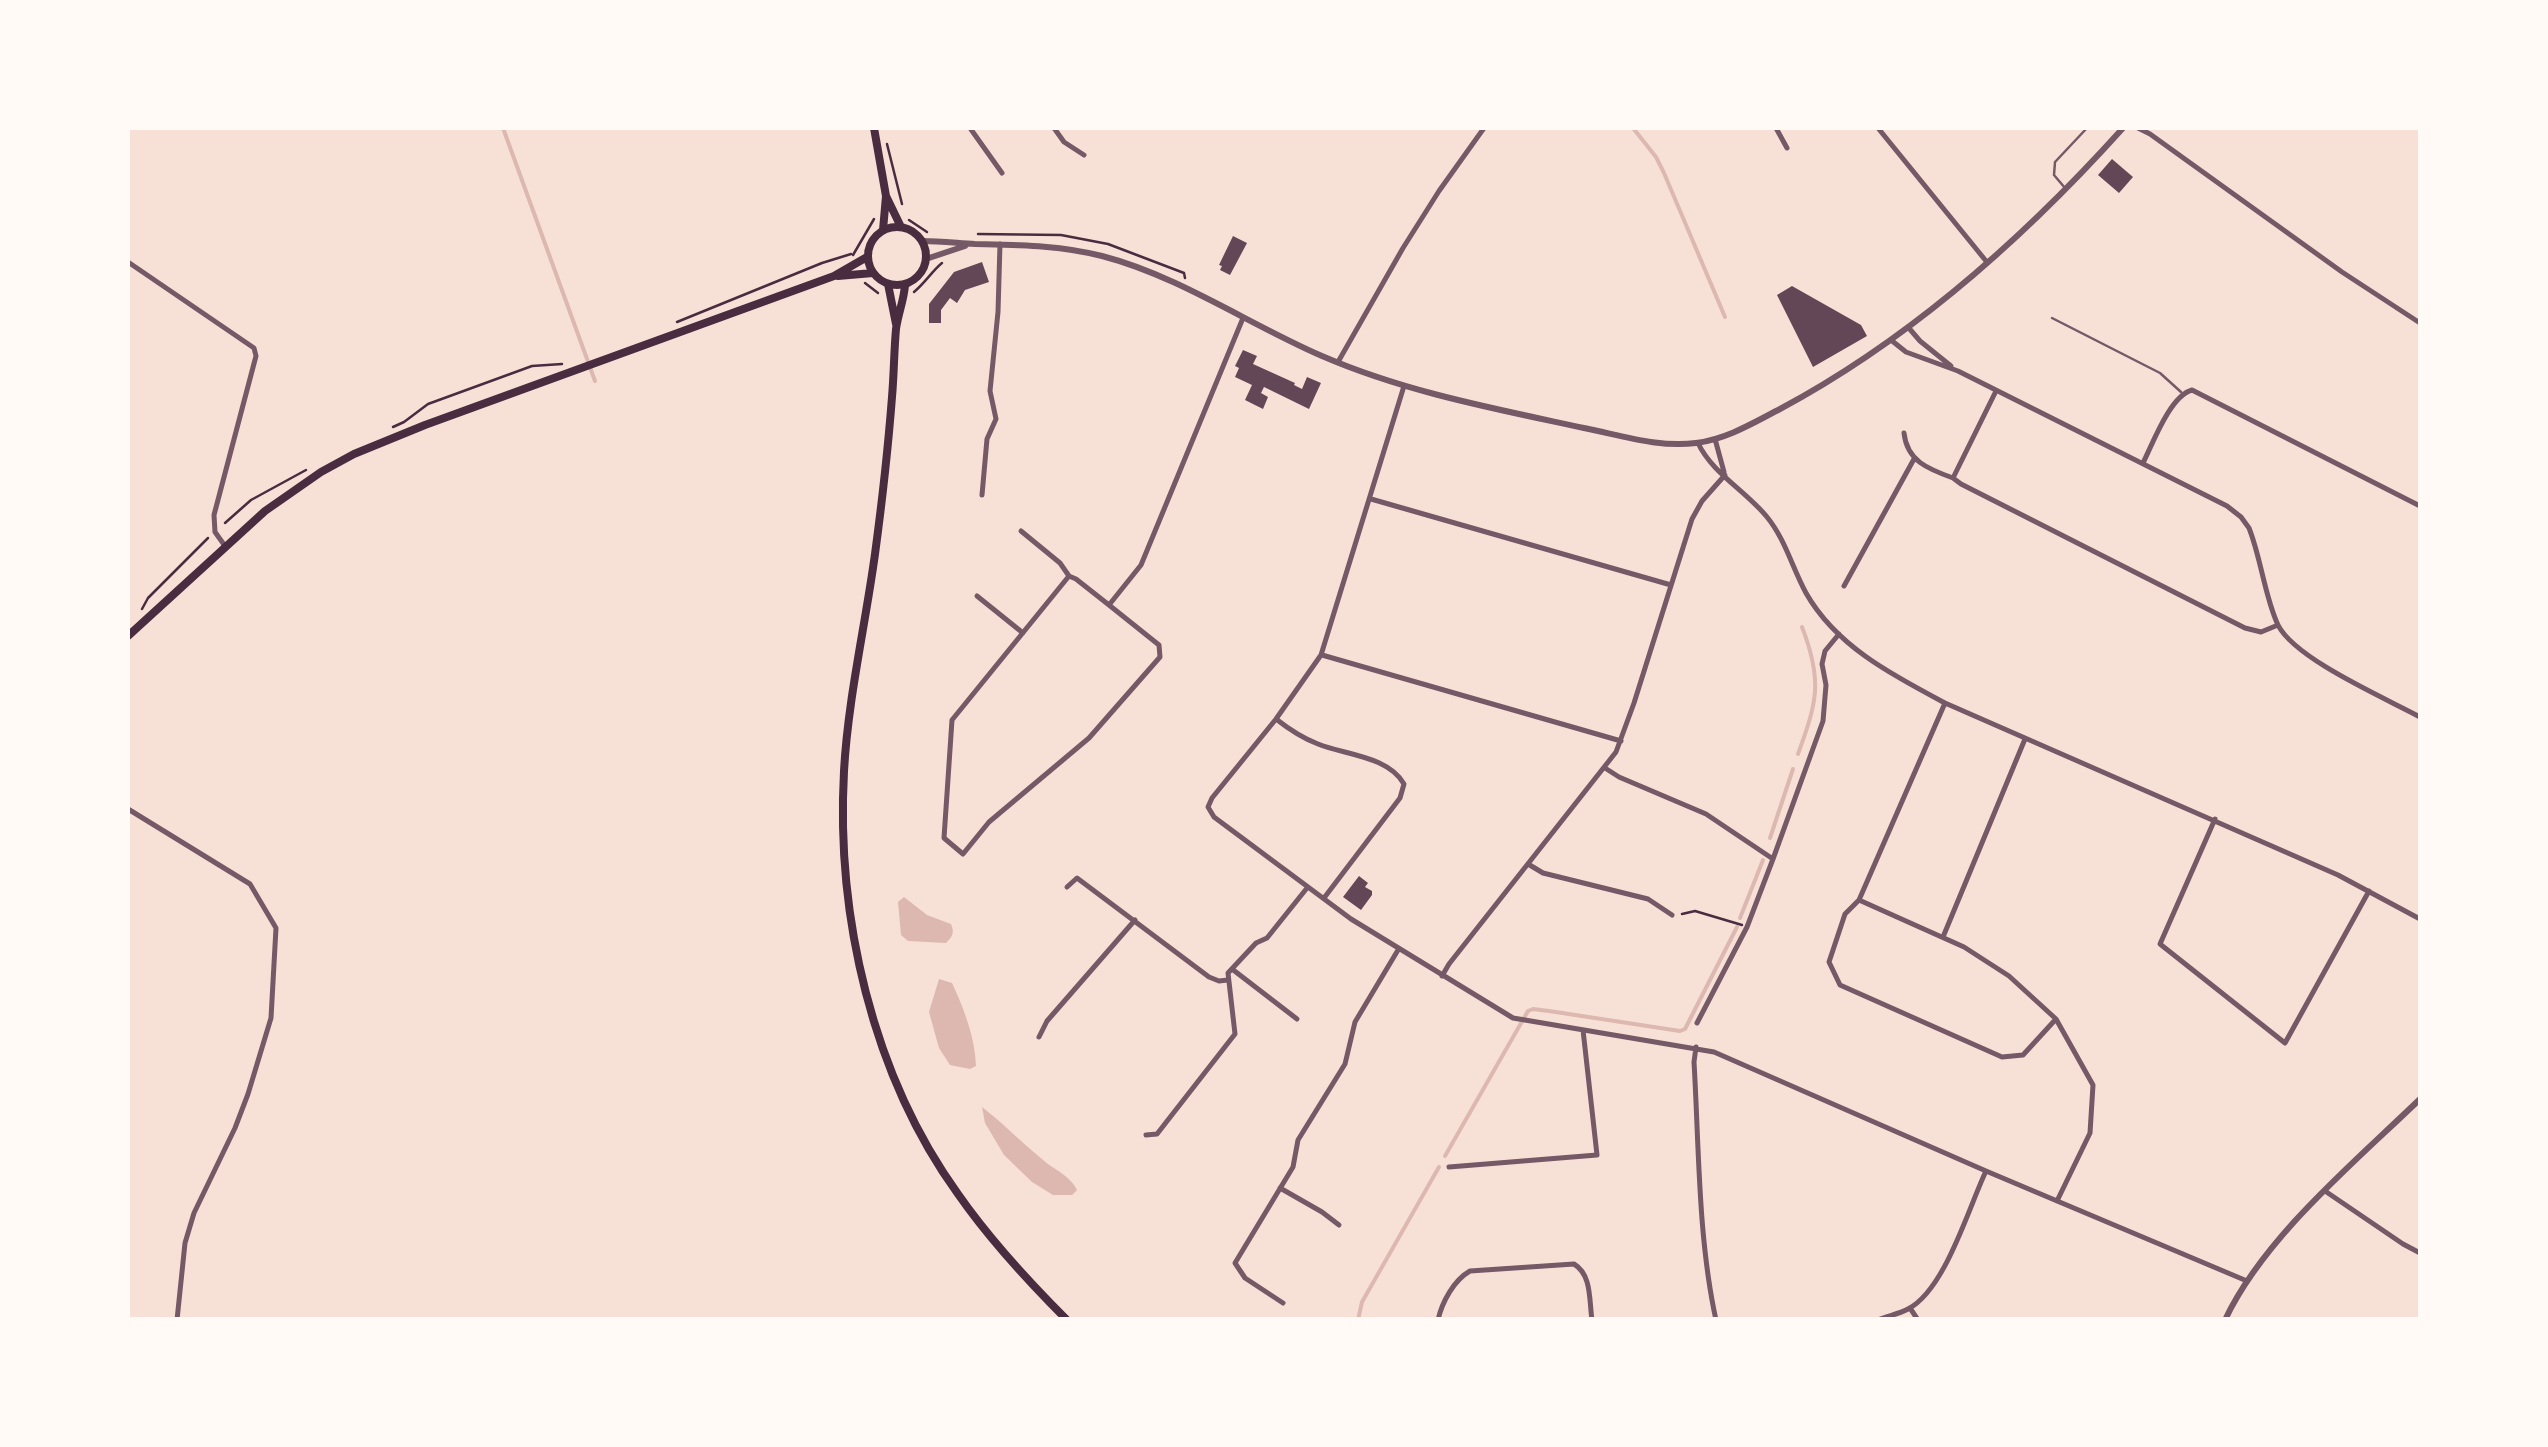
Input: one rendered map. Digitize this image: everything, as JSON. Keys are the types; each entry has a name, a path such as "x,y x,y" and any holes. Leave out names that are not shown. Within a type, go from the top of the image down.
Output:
{"main road":[{"path":"874,128 886,196 883,230"},
{"path":"886,196 901,227"},
{"path":"901,227 922,241 926,259 920,275 905,284 888,284 873,274 867,257 871,241 883,230 901,227"},
{"path":"834,276 854,259 867,257"},
{"path":"128,636 225,546 290,493 354,454 834,276 873,274"},
{"path":"888,284 896,326 892,397 875,553 844,770 844,872 858,968 896,1082 955,1191 993,1242 1066,1320"},
{"path":"896,326 905,284"}],"street":[{"path":"970,128 1002,174"},
{"path":"1054,128 1064,142 1084,155"},
{"path":"1338,363 1403,248 1484,128"},
{"path":"1776,128 1787,148"},
{"path":"1878,128 1986,261"},
{"path":"922,241 1066,248 1105,257 1144,270 1338,363 1404,386 1652,441 1698,443 1743,428 1825,384 1891,340 2024,230 2122,128"},
{"path":"2138,128 2420,323"},
{"path":"926,259 971,244"},
{"path":"982,495 987,439 996,419 990,391 1000,244"},
{"path":"128,262 254,348 256,356 214,515 214,532 225,546"},
{"path":"1110,606 1141,565 1243,318"},
{"path":"1908,327 1920,342 1958,370 2209,496 2241,517 2254,541 2278,625 2292,644 2420,717"},
{"path":"1891,340 1906,352 1958,370"},
{"path":"1404,386 1322,655 1276,720 1212,798 1208,807 1214,816 1398,950 1503,1014 1524,1021 1693,1046 1748,1066 2246,1281"},
{"path":"2143,464 2175,402 2182,392 2192,390 2420,506"},
{"path":"1953,478 1996,391"},
{"path":"1904,433 1908,452 1914,459 1961,484 2245,628 2261,632 2278,625"},
{"path":"1716,439 1725,475"},
{"path":"1698,443 1708,460 1756,504 1778,532 1823,619 1895,675 2025,739 2215,819 2420,919"},
{"path":"1844,586 1914,459"},
{"path":"1442,976 1621,741 1692,519 1725,475"},
{"path":"1370,499 1671,585"},
{"path":"1021,531 1060,563 1069,576 1159,646 1160,657 1088,738 989,822 963,854 944,838 952,720 1069,576"},
{"path":"977,596 1023,633"},
{"path":"1697,1022 1748,927 1773,859 1822,721 1826,685 1822,664 1838,634"},
{"path":"1322,655 1621,741"},
{"path":"1944,702 1859,900 1845,914 1829,962 1840,984 2002,1057 2023,1055 2056,1019"},
{"path":"1276,720 1297,736 1382,765 1396,772 1404,784 1400,798 1324,898"},
{"path":"1943,938 2025,739"},
{"path":"1604,768 1706,814 1773,859"},
{"path":"128,809 250,884 276,928 271,1018 241,1111 184,1243 177,1320"},
{"path":"2215,819 2160,944 2286,1043 2369,891"},
{"path":"1528,864 1543,873 1648,900 1672,915"},
{"path":"1067,888 1076,878 1209,977 1228,980"},
{"path":"1146,1135 1157,1134 1235,1034 1228,973 1256,943 1267,938 1308,886"},
{"path":"1859,900 1964,947 2008,976 2056,1019 2093,1084 2090,1134 2057,1201"},
{"path":"1039,1037 1047,1020 1135,920"},
{"path":"1283,1303 1244,1278 1235,1263 1293,1167 1298,1140 1345,1064 1355,1022 1398,950"},
{"path":"1232,969 1297,1019"},
{"path":"1449,1167 1596,1155 1584,1030"},
{"path":"1693,1046 1705,1247 1716,1320"},
{"path":"2224,1320 2246,1281 2277,1242 2420,1099"},
{"path":"1878,1320 1910,1308 1940,1276 1986,1171"},
{"path":"1280,1188 1339,1226"},
{"path":"2325,1190 2420,1253"},
{"path":"1438,1320 1453,1288 1461,1276 1470,1272 1574,1264 1583,1269 1586,1277 1592,1320"},
{"path":"1910,1308 1918,1320"}],"lane":[{"path":"2066,189 2054,175 2055,162 2087,128"},
{"path":"2052,318 2160,373 2182,392"}],"path":[{"path":"887,144 904,212 936,235 937,241"},
{"path":"665,327 822,263 854,259 874,220 884,216"},
{"path":"904,299 912,298 942,264 940,254"},
{"path":"858,275 883,299 892,299"},
{"path":"1672,915 1695,912 1748,927"}],"shaded area":[{"path":"904,897 927,915 951,924 952,935 946,943 908,941 901,935 898,902"},
{"path":"939,979 952,983 965,1013 976,1066 970,1069 950,1065 939,1048 929,1012"},
{"path":"982,1107 1066,1176 1077,1190 1072,1195 1053,1195 1032,1182 1004,1155 985,1123"}],"building":[{"path":"2112,159 2133,177 2119,193 2098,175"},
{"path":"1233,236 1247,243 1230,275 1220,270 1219,265"},
{"path":"982,262 989,282 965,290 957,303 950,298 941,310 941,323 929,323 929,304 954,272"},
{"path":"1792,286 1861,325 1867,336 1813,367 1777,295"},
{"path":"1243,350 1257,356 1253,364 1302,389 1307,377 1321,383 1309,409 1264,387 1261,393 1268,397 1263,409 1245,400 1252,385 1235,377 1239,368 1235,366"},
{"path":"1359,876 1372,891 1361,910 1343,897"}],"waterway":[{"path":"503,128 595,381"},
{"path":"1633,128 1664,173 1725,317"},
{"path":"1798,754 1815,691 1813,662 1802,627"},
{"path":"1770,838 1793,769"},
{"path":"1740,918 1763,860"},
{"path":"1445,1156 1528,1011 1685,1029 1737,927"},
{"path":"1358,1320 1362,1302 1439,1167"}]}
